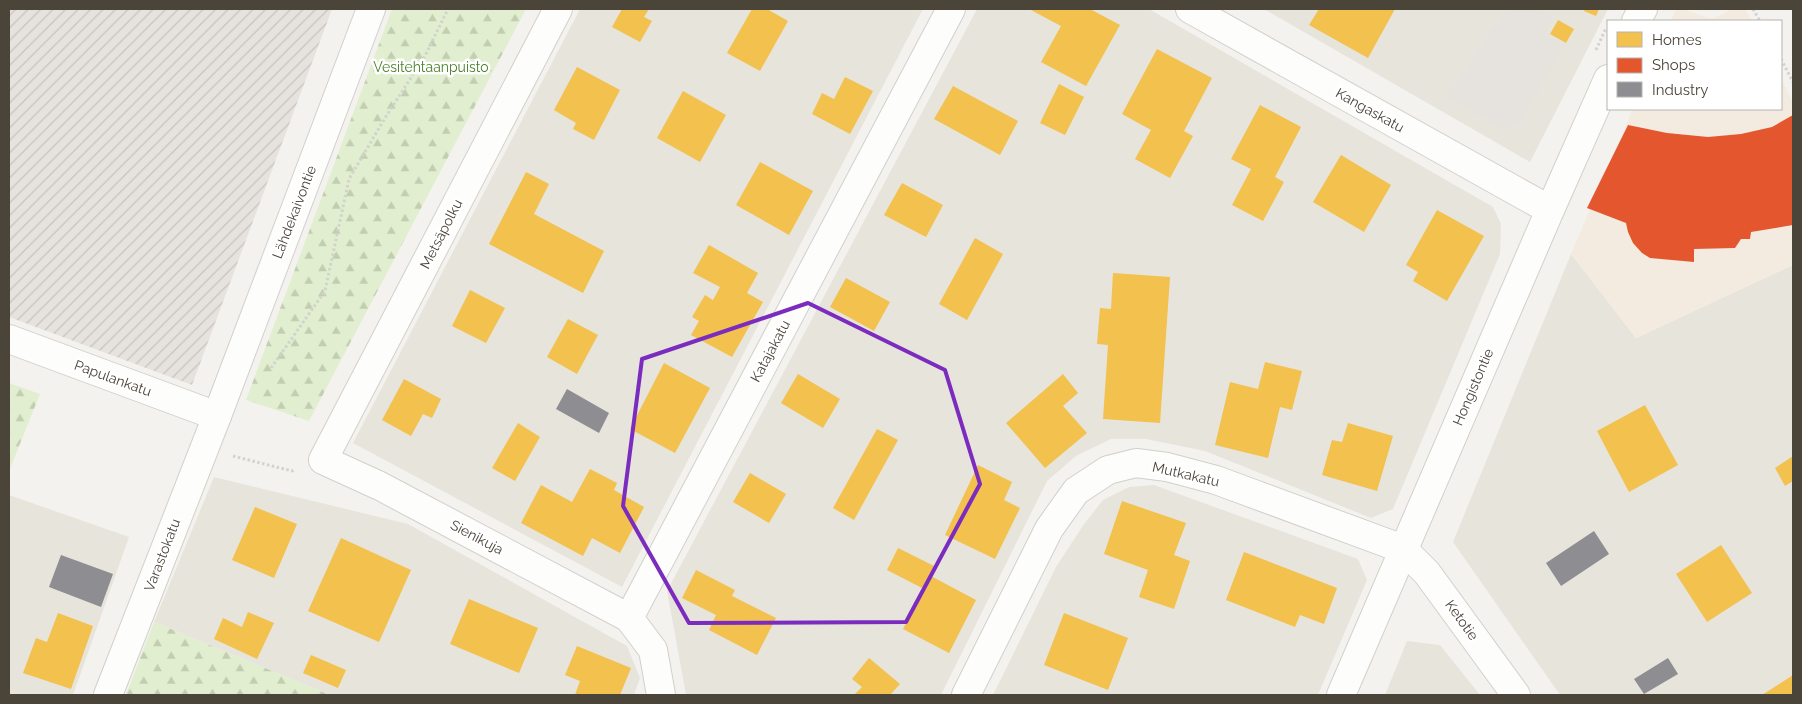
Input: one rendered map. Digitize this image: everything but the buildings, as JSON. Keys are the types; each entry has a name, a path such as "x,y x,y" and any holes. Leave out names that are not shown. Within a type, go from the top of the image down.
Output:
{"street":[{"name":"Lähdekaivontie","path":"216,416 370,9"},
{"name":"Metsäpolku","path":"323,460 558,9"},
{"name":"Katajakatu","path":"628,618 951,9"},
{"name":"Kangaskatu","path":"1190,9 1550,210"},
{"name":"Hongistontie","path":"1341,695 1607,81"},
{"name":"Papulankatu","path":"9,339 216,416"},
{"name":"Varastokatu","path":"108,695 216,416"},
{"name":"Sienikuja","path":"323,460 380,486 628,618"},
{"name":"Mutkakatu","path":"966,695 1049,529 1076,491 1108,470 1136,463 1167,467 1216,480 1403,549"},
{"name":"Ketotie","path":"1403,549 1427,573 1516,695"},
{"path":"628,618 653,650 661,695"}],"path":[{"path":"269,371 325,291 349,179 425,56 448,9"},
{"path":"1753,9 1759,20"},
{"path":"1782,61 1793,82"},
{"path":"229,455 254,463 292,471 323,460"}],"highlighted area":[{"path":"808,303 945,370 980,484 906,622 689,623 623,506 642,359"}],"shaded area":[{"path":"9,9 332,9 192,385 9,317"},
{"path":"580,9 923,9 622,587 353,443"},
{"path":"977,9 1149,9 1493,207 1501,224 1500,254 1393,509 1371,518 1205,451 1146,439 1111,439 1076,456 1047,481 941,695 686,695 667,591"},
{"path":"1264,9 1608,9 1530,162"},
{"path":"1506,9 1540,9 1553,18 1545,35 1563,45 1523,120 1505,130 1446,97"},
{"path":"1676,9 1683,9 1712,19 1733,9 1745,9 1751,20 1671,20"},
{"path":"1782,80 1793,102 1793,265 1636,338 1571,254 1633,110 1782,110"},
{"path":"1571,254 1636,338 1793,265 1793,695 1560,695 1453,542"},
{"path":"214,477 408,524 627,646 640,678 634,695 330,695 154,622"},
{"path":"1154,485 1358,559 1367,580 1318,695 993,695 1056,567 1084,524 1103,500 1129,487"},
{"path":"9,495 129,537 73,695 9,695"},
{"path":"1407,641 1440,645 1480,695 1385,695"}],"green space":[{"name":"Vesitehtaanpuisto","path":"392,9 526,9 309,421 246,400"},
{"path":"9,383 40,394 9,471"},
{"path":"154,622 330,695 126,695"}]}
